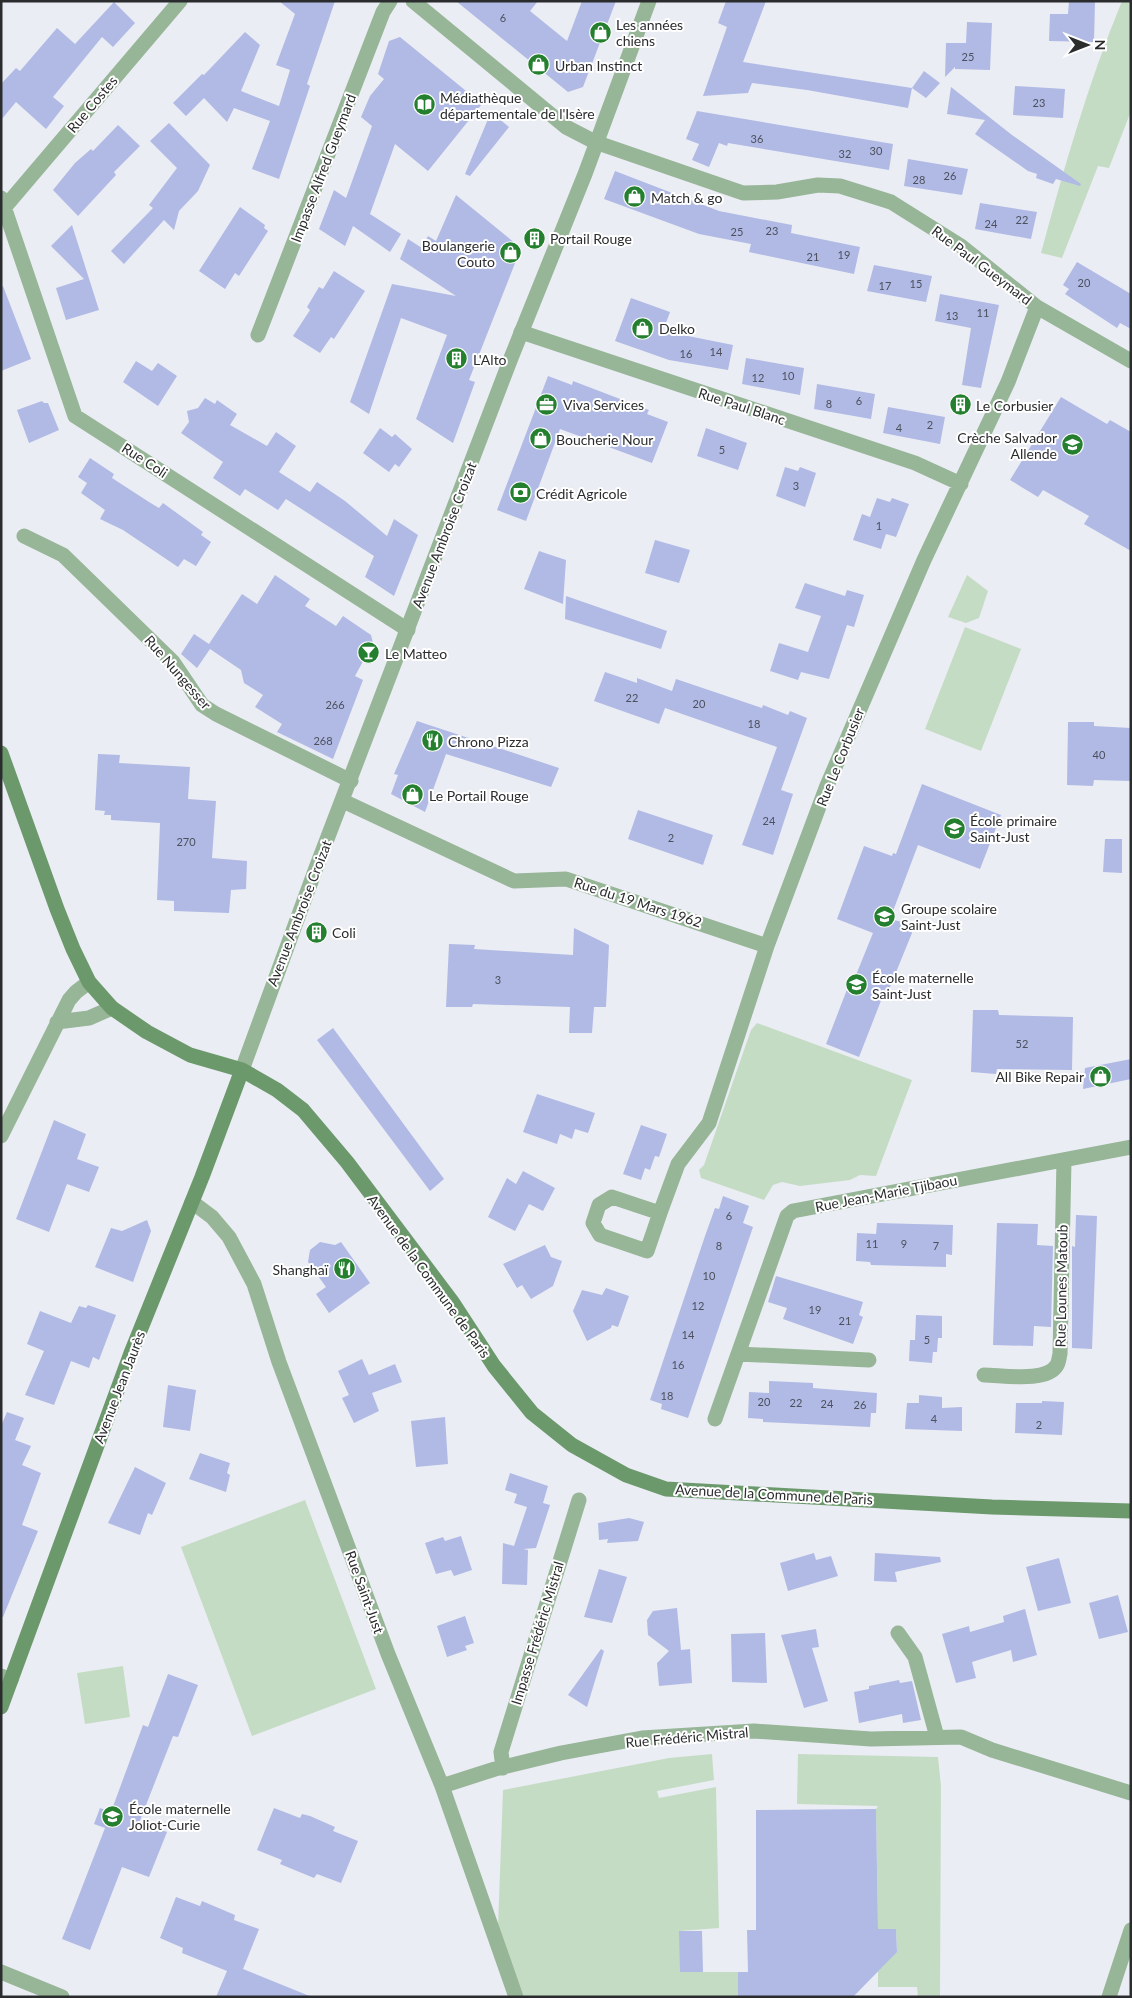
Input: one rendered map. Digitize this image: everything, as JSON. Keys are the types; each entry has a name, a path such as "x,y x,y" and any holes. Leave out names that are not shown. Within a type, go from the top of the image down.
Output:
{"main road":[{"name":"Avenue de la Commune de Paris","path":"1,753 56,909 89,982 112,1008 147,1032 190,1055 242,1070 277,1090 303,1110 347,1162 452,1303 494,1366 532,1414 572,1445 626,1475 666,1489 714,1493 1131,1511"},
{"name":"Avenue Jean Jaurès","path":"1,1707 6,1678 242,1070"}],"street":[{"name":"Rue Costes","path":"3,203 180,1"},
{"name":"Impasse Alfred Gueymard","path":"258,335 384,12 390,1"},
{"name":"Rue Paul Gueymard","path":"413,1 566,127 596,142 743,194 777,192 818,185 840,186 891,202 939,231 1037,307 1131,361"},
{"name":"Avenue Ambroise Croizat","path":"242,1070 305,896 351,781 521,332 585,174 649,1"},
{"name":"Rue Coli","path":"3,203 75,416 408,630"},
{"name":"Rue Le Corbusier","path":"660,1213 678,1164 709,1123 767,946 826,788 924,560 1008,382 1037,307"},
{"name":"Rue Paul Blanc","path":"521,332 915,463 961,484"},
{"name":"Rue Nungesser","path":"24,536 63,554 173,662 202,705 216,714 351,781"},
{"name":"Rue du 19 Mars 1962","path":"343,801 514,881 566,879 767,946"},
{"path":"1,1136 57,1022 76,992 89,982"},
{"path":"57,1022 89,1018 112,1008"},
{"name":"Rue Jean-Marie Tjibaou","path":"715,1419 786,1216 793,1211 1131,1147"},
{"name":"Rue Lounes Matoub","path":"984,1375 1039,1376 1049,1373 1057,1365 1060,1354 1064,1160"},
{"name":"Rue Saint-Just","path":"192,1202 212,1217 229,1237 254,1284 279,1362 388,1654 442,1786 516,1997"},
{"path":"738,1354 869,1360"},
{"name":"Impasse Frédéric Mistral","path":"503,1768 501,1752 579,1500"},
{"path":"898,1633 915,1657 937,1736"},
{"name":"Rue Frédéric Mistral","path":"442,1786 562,1753 642,1738 754,1731 871,1739 961,1736 992,1750 1131,1793"},
{"path":"1109,1997 1131,1930"},
{"path":"1,1972 62,1997"}],"green space":[{"path":"1122,1 1131,2 1131,111 1109,168 1098,166 1062,258 1041,253 1087,94"},
{"path":"967,575 988,591 979,618 966,623 948,617"},
{"path":"965,627 1021,649 981,751 925,729"},
{"path":"757,1023 912,1080 876,1176 860,1175 850,1180 800,1186 782,1182 773,1185 764,1200 701,1178 699,1170 704,1165 751,1030"},
{"path":"305,1500 376,1689 252,1736 181,1547"},
{"path":"123,1666 130,1717 85,1724 77,1673"},
{"path":"712,1754 714,1780 657,1791 659,1798 716,1787 719,1928 680,1931 680,1972 738,1972 738,1997 524,1997 498,1927 503,1790 669,1758"},
{"path":"798,1754 938,1757 941,1786 940,1997 918,1997 917,1987 878,1987 878,1971 897,1951 896,1929 878,1929 876,1809 878,1806 797,1804"}],"building":[{"path":"279,1 335,1 307,84 310,86 279,179 252,169 270,121 234,108 227,122 204,98 186,116 173,103 202,74 204,75 245,32 260,45 241,91 279,106 290,70 276,65 295,14"},
{"path":"456,1 538,1 530,11 567,41 582,1 616,1 583,87 568,92"},
{"path":"726,1 766,1 743,62 912,88 908,108 807,90 752,83 748,93 703,96 727,27 718,23"},
{"path":"1069,1 1095,1 1094,42 1049,41 1050,14 1068,14"},
{"path":"114,2 135,23 113,47 102,37 53,97 64,106 46,129 16,102 1,120 1,84 16,68 20,71 57,28 75,44"},
{"path":"967,22 992,23 990,70 955,69 955,67 945,77 946,43 966,43"},
{"path":"400,37 482,104 428,171 395,144 370,214 401,234 390,252 353,226 345,246 319,229 334,190 346,198 372,126 361,117 370,96 384,79 378,74 389,41"},
{"path":"924,71 940,83 926,98 912,88"},
{"path":"1015,86 1065,89 1063,118 1013,115"},
{"path":"951,87 1012,135 1081,184 1080,186 1056,179 1053,184 1036,178 1037,174 1028,171 975,134 985,120 947,114"},
{"path":"697,111 893,144 889,170 728,143 727,146 719,143 709,167 692,160 699,144 686,139"},
{"path":"491,112 509,127 470,176 465,174"},
{"path":"169,123 210,165 198,191 179,211 174,230 164,220 124,264 111,251 153,208 149,205 177,168 150,141"},
{"path":"118,125 140,146 114,172 116,175 78,216 53,190 75,163 91,149 93,151"},
{"path":"908,159 968,169 962,195 904,186"},
{"path":"615,171 719,211 792,225 791,233 860,247 854,274 749,252 751,244 699,234 604,199"},
{"path":"456,195 521,248 469,380 475,382 453,443 416,419 447,335 401,318 369,414 350,402 392,284 456,296 400,259 408,239 422,248 428,236 436,241"},
{"path":"980,203 1037,212 1031,239 975,229"},
{"path":"240,207 265,225 264,228 268,231 239,276 235,273 225,289 199,271"},
{"path":"72,225 99,310 66,320 56,288 84,279 51,246"},
{"path":"1077,262 1131,294 1131,329 1120,323 1117,328 1065,294 1069,289 1063,285"},
{"path":"874,265 932,276 926,302 867,291"},
{"path":"334,271 365,291 334,339 331,337 320,353 293,336 310,310 307,307 319,287 323,289"},
{"path":"3,286 31,359 1,371 1,287"},
{"path":"940,294 999,305 981,388 962,385 971,328 935,321"},
{"path":"631,298 670,312 663,331 733,345 728,370 669,360 615,341"},
{"path":"746,358 804,368 800,395 742,384"},
{"path":"136,361 152,371 158,363 177,376 158,406 123,382"},
{"path":"548,376 572,385 573,381 649,410 647,414 668,422 652,463 560,429 526,521 497,510"},
{"path":"817,384 875,394 871,419 814,409"},
{"path":"1061,397 1107,424 1110,420 1131,432 1131,551 1084,524 1089,516 1043,490 1038,497 1010,480"},
{"path":"205,398 215,404 217,400 237,414 230,425 267,446 276,432 296,446 279,472 310,492 317,482 345,501 387,536 394,519 418,535 394,596 365,577 374,556 286,499 278,510 245,489 240,496 213,478 223,462 181,433 189,422 187,411 198,408"},
{"path":"42,401 48,403 59,430 29,443 17,410"},
{"path":"888,407 945,417 940,444 883,433"},
{"path":"380,428 392,437 395,434 412,449 399,467 395,464 389,472 363,453"},
{"path":"706,428 747,443 738,470 697,456"},
{"path":"90,458 114,474 112,478 159,508 163,503 203,532 201,535 211,542 196,566 184,559 178,567 123,530 100,519 105,510 81,493 87,483 78,477"},
{"path":"785,467 798,471 800,467 816,473 805,507 776,496"},
{"path":"877,498 890,502 892,498 909,504 896,537 886,534 881,549 853,540 862,514 870,517"},
{"path":"655,540 690,550 679,583 645,573"},
{"path":"539,551 566,560 563,604 524,589"},
{"path":"275,575 310,599 305,606 336,626 343,616 371,635 373,643 355,676 363,680 333,759 277,732 282,724 255,707 263,695 244,683 241,670 210,649 197,668 181,654 194,634 209,644 242,594 257,604"},
{"path":"805,583 845,596 847,590 864,595 854,627 847,625 829,679 801,672 798,680 770,671 779,643 808,652 821,616 795,608"},
{"path":"566,596 667,631 661,649 565,619"},
{"path":"605,672 637,683 637,678 672,691 676,679 762,708 763,705 788,715 790,711 807,718 781,790 793,794 773,855 742,845 777,747 665,708 659,724 594,701"},
{"path":"417,721 559,768 551,787 446,754 425,812 391,794 398,775 394,774"},
{"path":"1068,722 1094,722 1094,726 1131,728 1131,781 1094,780 1093,786 1067,785"},
{"path":"98,754 120,755 119,763 190,767 188,799 216,801 212,858 247,861 246,889 231,890 229,913 174,911 174,901 157,900 160,823 111,820 111,815 104,815 105,811 95,810"},
{"path":"922,784 1001,815 980,869 918,845 890,919 910,924 912,933 890,987 884,993 859,1057 826,1044 851,979 856,975 873,933 837,919 864,846 892,856 893,853 896,854"},
{"path":"638,810 713,835 703,865 628,839"},
{"path":"1105,839 1122,839 1122,873 1103,872"},
{"path":"574,928 609,945 606,1007 594,1007 592,1033 569,1033 570,1007 473,1004 472,1007 446,1007 449,944 475,945 474,949 573,955"},
{"path":"973,1010 998,1010 999,1015 1073,1017 1072,1070 997,1069 996,1074 971,1072"},
{"path":"333,1028 444,1179 430,1191 317,1040"},
{"path":"1131,1059 1131,1079 1083,1089 1085,1068"},
{"path":"537,1094 595,1113 588,1133 575,1129 572,1139 560,1134 557,1144 523,1132"},
{"path":"54,1120 86,1134 77,1159 99,1167 89,1192 67,1184 49,1232 16,1219"},
{"path":"641,1125 667,1134 659,1157 655,1156 650,1170 645,1168 641,1180 623,1174"},
{"path":"523,1171 555,1188 543,1211 529,1204 515,1231 488,1217 507,1178 516,1184"},
{"path":"723,1196 749,1206 743,1223 753,1227 688,1418 661,1409 662,1404 650,1400 715,1208 719,1209"},
{"path":"1076,1215 1097,1216 1092,1349 1072,1348 1072,1246 1075,1247"},
{"path":"147,1220 151,1231 133,1282 95,1267 111,1228 122,1231"},
{"path":"877,1223 953,1225 952,1255 946,1254 946,1267 871,1265 870,1262 856,1261 857,1233 876,1234"},
{"path":"997,1223 1038,1224 1037,1245 1053,1246 1051,1327 1034,1326 1033,1346 993,1345"},
{"name":"Shanghaï","path":"320,1242 335,1245 341,1242 370,1283 329,1313 316,1294 326,1287 308,1262 310,1250"},
{"path":"545,1245 551,1257 562,1261 553,1286 531,1299 522,1285 517,1288 503,1264"},
{"path":"776,1276 863,1302 859,1315 863,1317 853,1344 783,1319 787,1308 768,1302"},
{"path":"606,1288 629,1296 618,1327 612,1325 611,1328 587,1341 573,1311 582,1290 602,1295"},
{"path":"88,1305 116,1315 99,1360 93,1357 89,1368 71,1361 54,1405 25,1395 44,1351 27,1344 40,1311 71,1323 79,1306 86,1308"},
{"path":"916,1315 942,1316 942,1338 938,1338 937,1352 933,1352 932,1363 909,1361 910,1340 915,1340"},
{"path":"362,1359 369,1375 395,1364 402,1382 372,1393 379,1411 354,1423 342,1398 349,1395 338,1371"},
{"path":"769,1381 813,1383 813,1388 877,1393 876,1413 871,1413 870,1427 763,1422 763,1419 748,1418 749,1392 769,1393"},
{"path":"168,1385 196,1390 190,1431 163,1427"},
{"path":"919,1395 942,1397 942,1408 962,1407 962,1431 905,1429 907,1403 919,1403"},
{"path":"1042,1401 1064,1402 1062,1435 1015,1433 1016,1403 1042,1403"},
{"path":"7,1412 24,1418 15,1440 31,1446 22,1465 41,1473 22,1525 38,1531 3,1617 1,1617 1,1426"},
{"path":"445,1417 448,1464 416,1467 411,1421"},
{"path":"200,1453 230,1463 227,1473 230,1475 226,1492 189,1479"},
{"path":"135,1467 166,1483 152,1515 148,1513 140,1535 108,1523"},
{"path":"510,1473 548,1486 543,1503 550,1505 536,1548 523,1549 528,1550 527,1585 502,1584 503,1543 514,1546 527,1507 514,1503 517,1494 505,1490"},
{"path":"629,1518 644,1522 638,1541 607,1543 608,1539 599,1540 598,1523"},
{"path":"461,1536 472,1570 454,1576 451,1570 436,1574 425,1543 443,1537 445,1541"},
{"path":"814,1553 816,1560 831,1556 838,1576 788,1591 780,1563"},
{"path":"875,1553 940,1557 941,1562 895,1572 897,1582 874,1581"},
{"path":"1059,1558 1071,1603 1038,1611 1026,1567"},
{"path":"599,1569 627,1577 612,1623 584,1617"},
{"path":"1118,1595 1128,1632 1099,1639 1089,1603"},
{"path":"677,1608 681,1650 690,1649 692,1683 659,1686 657,1663 669,1651 648,1635 647,1620 653,1611"},
{"path":"1025,1609 1037,1655 1013,1662 1011,1650 972,1662 976,1678 956,1683 942,1634 969,1626 970,1632 1004,1622 1003,1616"},
{"path":"465,1616 474,1643 465,1646 467,1650 447,1657 437,1626"},
{"path":"816,1629 819,1647 812,1648 828,1701 804,1708 781,1635"},
{"path":"765,1633 767,1683 732,1682 731,1634"},
{"path":"601,1649 604,1651 587,1707 568,1695"},
{"path":"168,1674 198,1685 178,1737 173,1736 139,1823 167,1832 149,1877 122,1867 90,1950 62,1939 105,1828 94,1824 100,1808 111,1812 143,1725 148,1727"},
{"path":"899,1680 900,1683 912,1681 921,1720 903,1723 902,1714 859,1723 854,1692 869,1689 869,1686"},
{"path":"274,1808 300,1818 302,1814 310,1816 335,1827 333,1831 358,1841 341,1883 317,1874 314,1878 280,1864 282,1860 257,1850"},
{"path":"876,1809 878,1929 896,1929 897,1952 853,1997 738,1997 738,1972 748,1972 747,1930 756,1930 756,1810"},
{"path":"176,1897 200,1906 202,1901 235,1915 234,1920 259,1929 243,1969 312,1997 216,1997 227,1971 182,1953 183,1948 160,1938"},
{"path":"679,1931 702,1931 703,1972 680,1972"}],"place":[{"name":"Les années chiens","path":"600,32"},
{"name":"Urban Instinct","path":"539,65"},
{"name":"Médiathèque départementale de l'Isère","path":"424,105"},
{"name":"Match & go","path":"635,197"},
{"name":"Portail Rouge","path":"534,238"},
{"name":"Boulangerie Couto","path":"511,253"},
{"name":"Delko","path":"643,328"},
{"name":"L'Alto","path":"457,359"},
{"name":"Viva Services","path":"547,404"},
{"name":"Le Corbusier","path":"960,405"},
{"name":"Boucherie Nour","path":"540,439"},
{"name":"Crèche Salvador Allende","path":"1073,445"},
{"name":"Crédit Agricole","path":"520,493"},
{"name":"Le Matteo","path":"369,653"},
{"name":"Chrono Pizza","path":"432,741"},
{"name":"Le Portail Rouge","path":"413,795"},
{"name":"École primaire Saint-Just","path":"954,828"},
{"name":"Groupe scolaire Saint-Just","path":"885,916"},
{"name":"Coli","path":"316,932"},
{"name":"École maternelle Saint-Just","path":"856,985"},
{"name":"All Bike Repair","path":"1100,1076"},
{"name":"Shanghaï","path":"344,1269"},
{"name":"École maternelle Joliot-Curie","path":"113,1816"}]}
